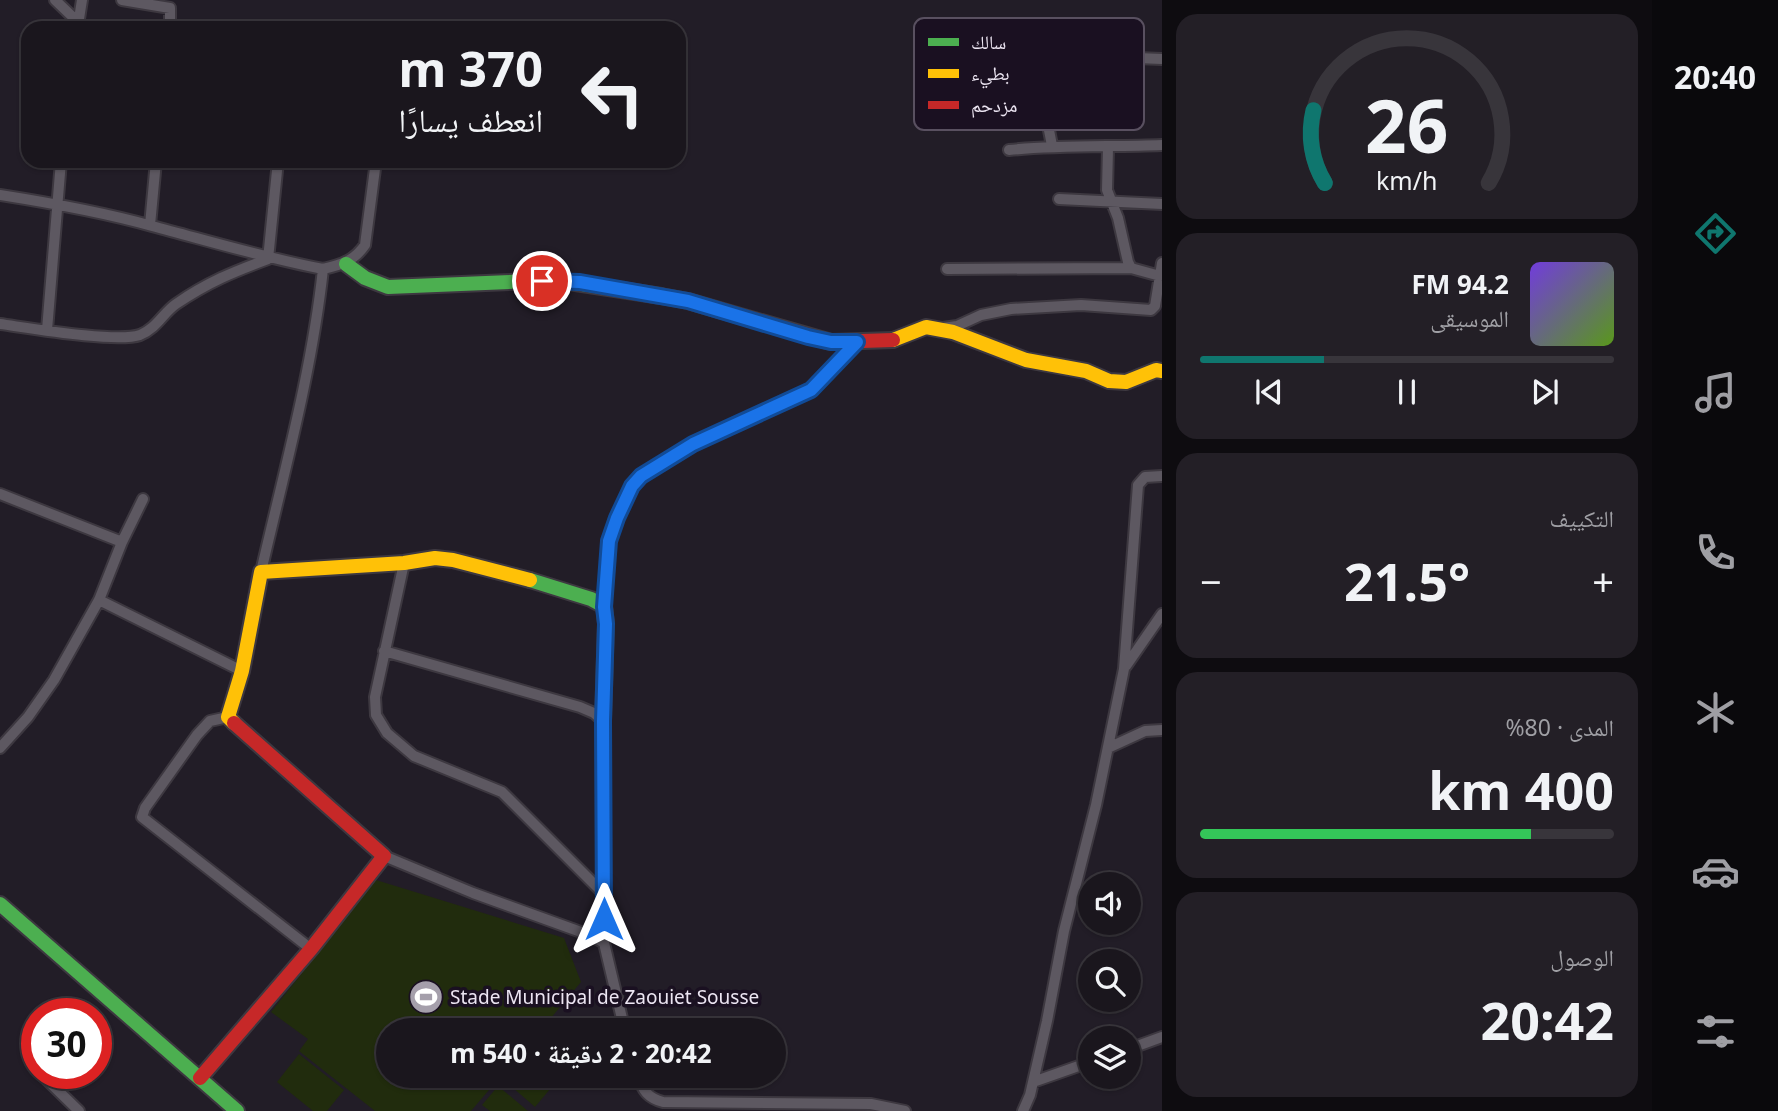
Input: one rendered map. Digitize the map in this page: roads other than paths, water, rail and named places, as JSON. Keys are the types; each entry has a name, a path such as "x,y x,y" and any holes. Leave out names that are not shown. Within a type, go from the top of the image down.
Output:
{"street":[{"path":"55,0 74,21"},
{"path":"79,21 82,0"},
{"path":"122,0 170,4"},
{"path":"1144,58 1162,59"},
{"path":"1050,130 1052,146"},
{"path":"1009,150 1052,146 1108,148 1162,145"},
{"path":"1108,148 1106,175 1110,202 1118,218 1131,268"},
{"path":"47,330 60,168"},
{"path":"150,225 155,168"},
{"path":"268,259 277,168"},
{"path":"0,195 56,204 150,225 268,259 323,269 346,264 359,254 365,245 375,168"},
{"path":"1059,200 1162,204"},
{"path":"0,324 106,337 137,336 154,328 173,306 219,277 268,259"},
{"path":"937,329 957,326 986,313 1038,307 1081,305 1151,310 1155,306 1162,263"},
{"path":"346,264 365,278 388,287 556,280 580,282 688,301 831,342 896,340 926,327 961,335 1026,360 1086,371 1109,381 1126,382 1162,370"},
{"path":"947,269 1131,268 1160,276"},
{"path":"228,717 242,671 261,572 308,366 323,269"},
{"path":"622,1018 604,943 604,607 609,541 632,486 641,476 693,444 811,390 857,342"},
{"path":"1023,1111 1033,1082 1064,931 1108,748 1124,668 1136,492 1145,477 1162,476"},
{"path":"0,494 122,542"},
{"path":"0,748 28,717 54,680 99,600 143,499"},
{"path":"261,572 404,563 435,558 453,560 552,586 591,599 604,607"},
{"path":"404,563 384,651 376,715 387,733 414,756 502,792 604,894"},
{"path":"99,600 242,671"},
{"path":"1124,668 1162,614"},
{"path":"384,651 580,707 594,713 603,721"},
{"path":"228,717 384,856 604,943"},
{"path":"228,717 210,721 197,736 145,808 142,817 311,949"},
{"path":"1108,748 1145,731 1162,730"},
{"path":"200,1078 311,949 384,856"},
{"path":"0,904 234,1110"},
{"path":"1141,1045 1162,1037"},
{"path":"1033,1082 1078,1066"},
{"path":"643,1088 652,1099 663,1102 871,1104 903,1111"},
{"path":"57,1089 79,1111"}],"place":[{"name":"Stade Municipal de Zaouiet Sousse","path":"426,997"}]}
